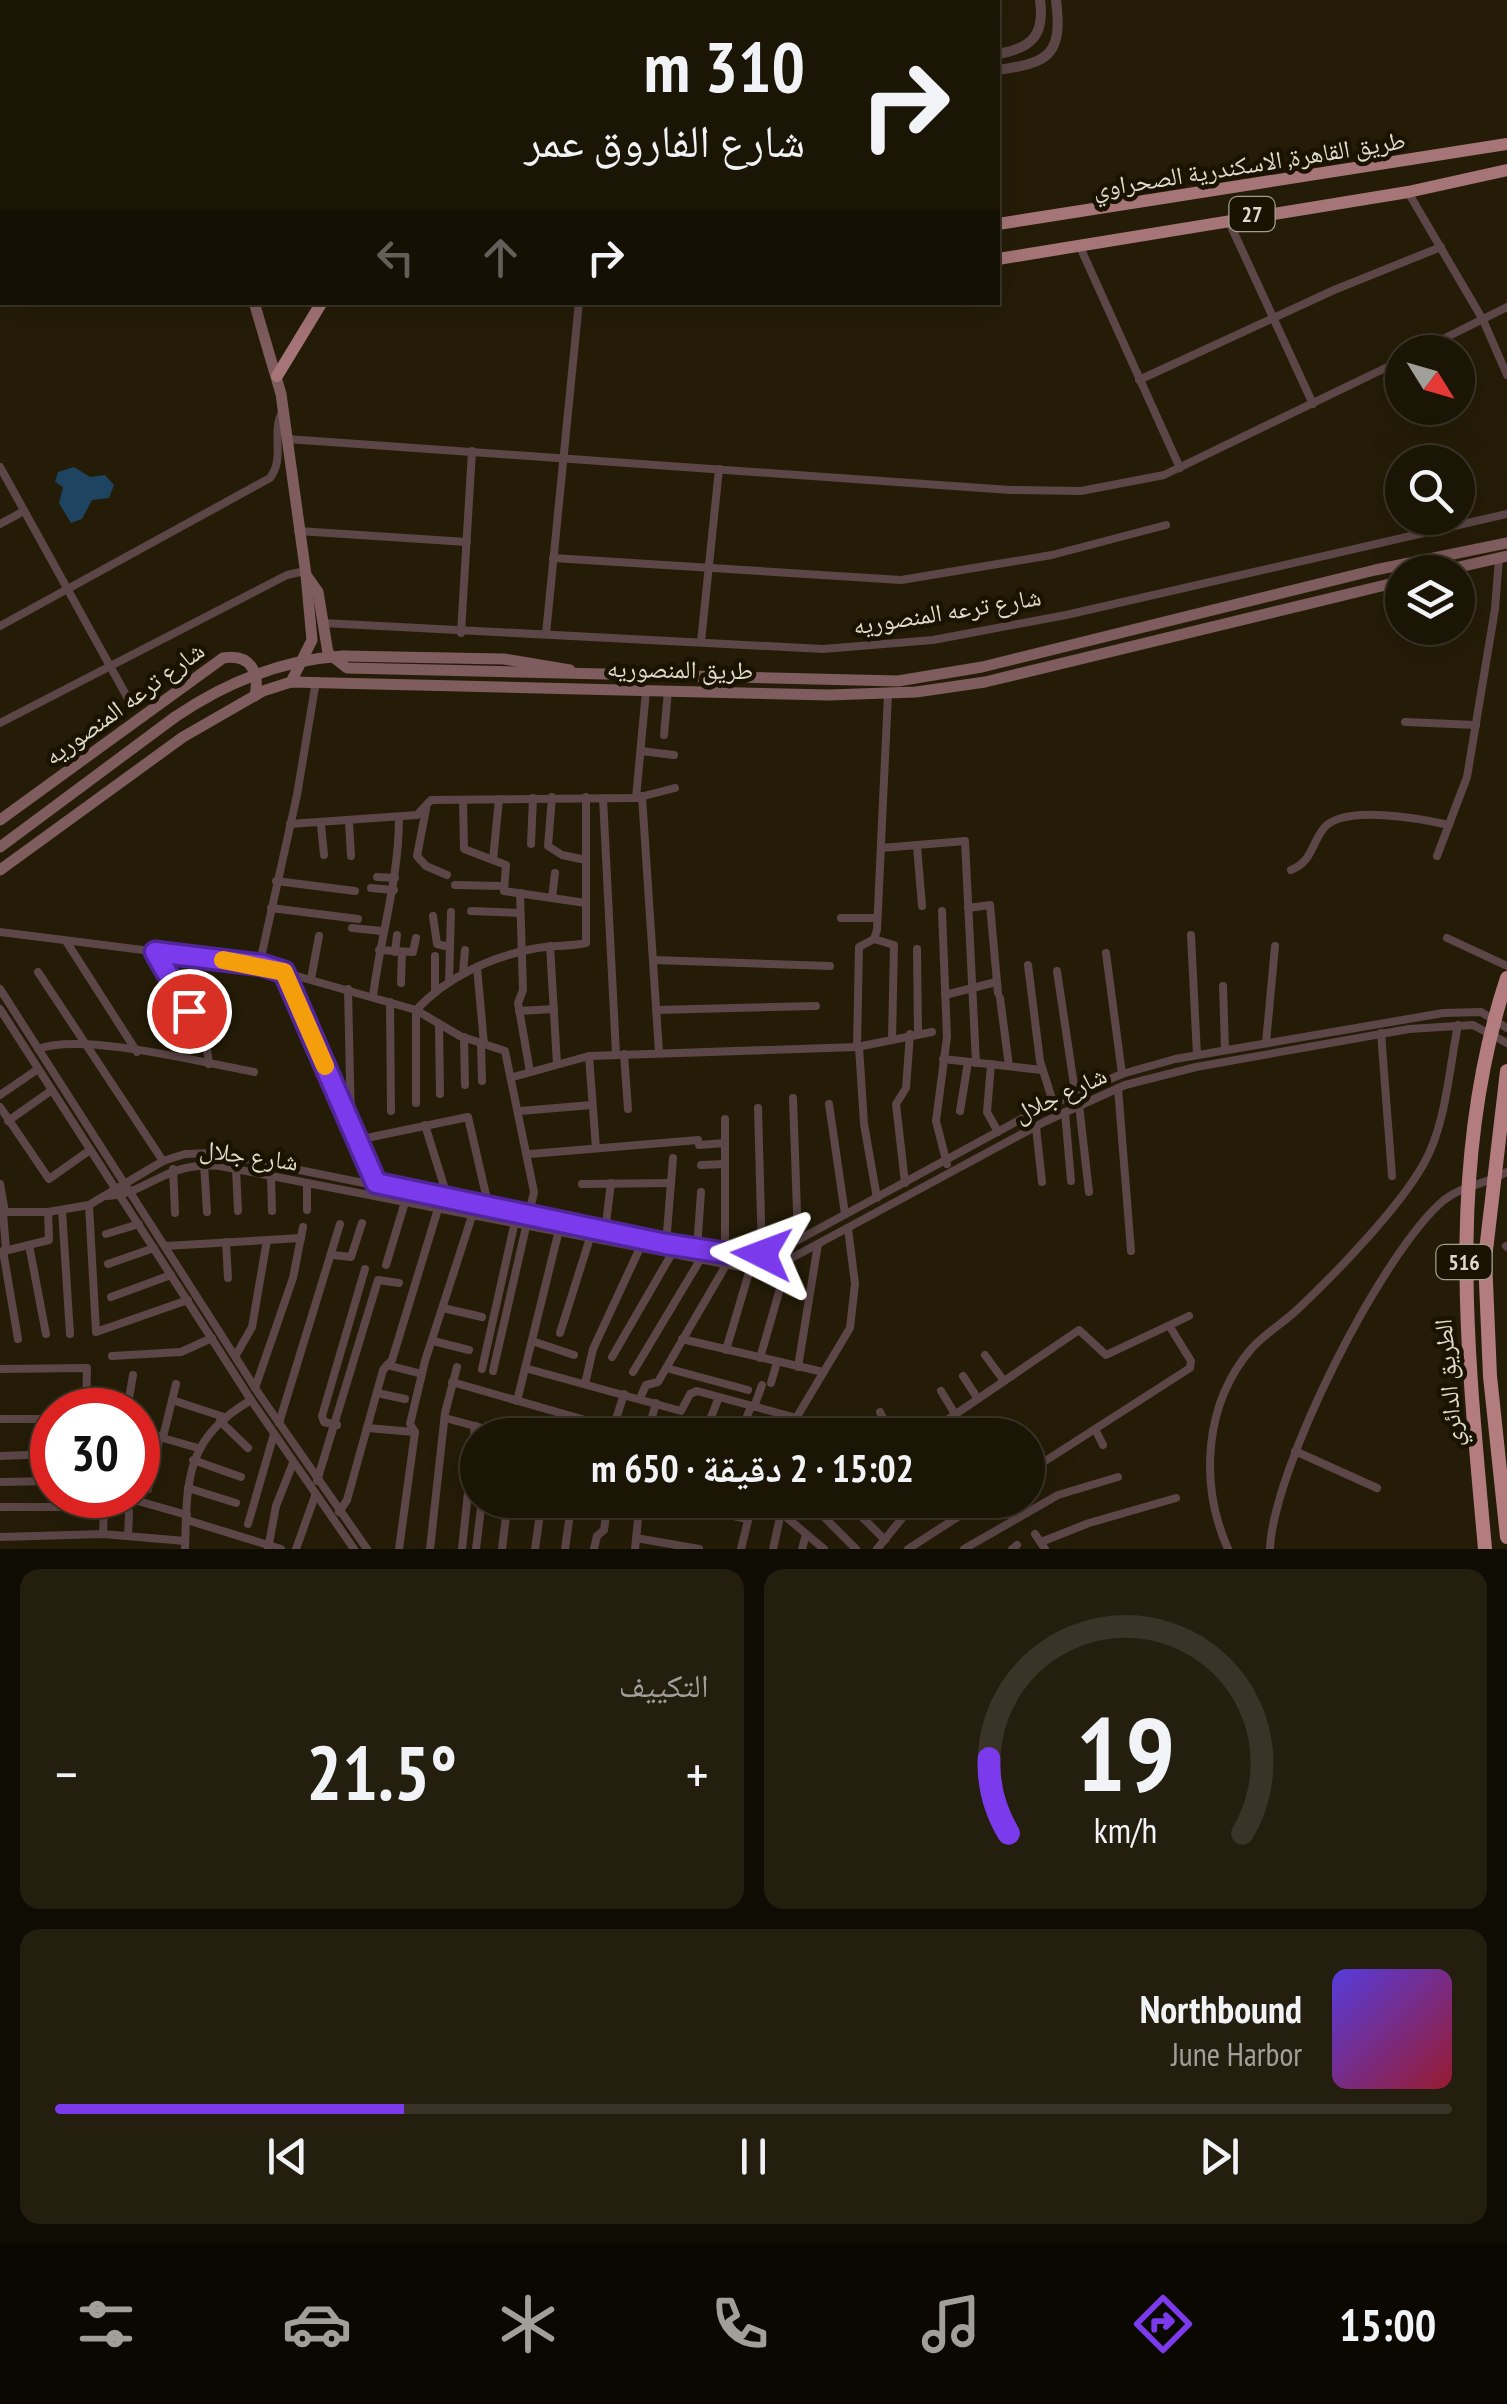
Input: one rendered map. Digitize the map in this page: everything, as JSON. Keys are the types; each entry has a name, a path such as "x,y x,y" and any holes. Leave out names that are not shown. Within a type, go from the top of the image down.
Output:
{"highway":[{"name":"طريق القاهرة, الاسكندرية الصحراوي","path":"1000,224 1507,144"},
{"name":"طريق القاهرة, الاسكندرية الصحراوي","path":"1000,259 1078,242 1408,192 1507,170"},
{"path":"277,376 320,305"},
{"name":"الطريق الدائري","path":"1485,1549 1466,1333 1464,1229 1481,1080 1507,978"},
{"name":"الطريق الدائري","path":"1507,1071 1490,1183 1485,1259 1490,1376 1507,1538"}],"main road":[{"path":"255,305 277,376 306,573 312,640 291,682"},
{"name":"طريق المنصوريه","path":"306,573 318,592 328,653 347,668 898,681 964,672 1507,543"},
{"path":"1475,563 1503,557"},
{"name":"طريق المنصوريه","path":"0,870 183,737 254,696 291,682 888,694 985,682 1385,585"},
{"path":"1179,618 1183,634"},
{"path":"0,846 190,707 270,668 343,656 467,658 541,664 589,676"},
{"name":"شارع ترعه المنصوريه","path":"0,820 224,658 239,657 251,665 257,680 254,696"}],"street":[{"path":"1000,54 1018,50 1033,41 1042,20 1040,0"},
{"path":"1000,70 1034,64 1050,54 1060,30 1056,0"},
{"path":"1408,192 1483,320 1507,375"},
{"path":"1228,218 1313,404"},
{"path":"1078,242 1180,468"},
{"path":"1139,380 1441,247"},
{"path":"546,634 579,305"},
{"path":"1452,335 1507,307"},
{"path":"287,440 1046,492 1138,482 1180,468 1385,368"},
{"path":"0,626 270,478 278,461 276,427 283,410"},
{"path":"461,633 472,452"},
{"path":"0,467 131,704"},
{"path":"701,642 719,468"},
{"path":"0,524 24,512"},
{"name":"شارع ترعه المنصوريه","path":"324,623 844,650 933,640 1066,615 1507,514"},
{"path":"554,558 882,580 928,578 1052,555 1166,525"},
{"path":"298,532 467,542"},
{"path":"1437,856 1467,777 1503,557"},
{"path":"0,723 287,574 306,573"},
{"path":"262,965 316,680"},
{"path":"646,690 639,797 659,1052"},
{"path":"664,735 668,691"},
{"path":"874,939 888,694"},
{"path":"1405,722 1476,725"},
{"path":"641,751 674,755"},
{"path":"447,875 426,866 416,856 431,800 639,797 675,788"},
{"path":"530,844 533,798"},
{"path":"552,798 548,846 562,855 586,860"},
{"path":"416,1103 416,1010 435,992 463,973 520,952 586,943 586,798"},
{"path":"603,798 620,1054 628,1109"},
{"path":"493,860 499,799"},
{"path":"463,800 464,849 508,869 504,891 586,903"},
{"path":"290,824 321,826 426,809"},
{"path":"1291,870 1306,862 1324,828 1333,821 1395,815 1449,825"},
{"path":"373,996 382,931 394,890 398,816"},
{"path":"349,822 351,856"},
{"path":"321,826 324,855"},
{"path":"881,848 965,841 972,1062 960,1111"},
{"path":"917,846 922,906"},
{"path":"384,848 398,848"},
{"path":"552,898 555,873"},
{"path":"377,877 395,878"},
{"path":"276,882 355,891"},
{"path":"455,884 502,886"},
{"path":"371,888 394,890"},
{"path":"520,893 523,990 519,1012 530,1072"},
{"path":"968,908 990,905 1009,1066"},
{"path":"271,908 382,931"},
{"path":"450,981 451,912"},
{"path":"471,912 520,913"},
{"path":"942,912 946,995 936,1122 951,1172"},
{"path":"434,916 438,946 449,947"},
{"path":"841,918 877,918"},
{"path":"0,932 262,965 416,1010 439,1026 505,1051 534,1178 531,1217 493,1371"},
{"path":"397,934 401,978 415,974"},
{"path":"1191,935 1196,1055"},
{"path":"311,979 319,936"},
{"path":"379,950 413,952 416,938"},
{"path":"1447,938 1507,966"},
{"path":"877,1198 864,1124 858,1047 859,947 874,939 894,945 892,1040"},
{"path":"66,941 137,1052"},
{"path":"550,946 557,1064"},
{"path":"1266,1043 1276,946"},
{"path":"905,1183 896,1104 906,1088 914,1034 917,949"},
{"path":"463,973 465,950"},
{"path":"155,952 206,1041 209,1064"},
{"path":"1106,953 1122,1074"},
{"path":"435,956 435,992"},
{"path":"652,960 830,966"},
{"path":"1028,965 1042,1070 1053,1102"},
{"path":"477,967 482,1081"},
{"path":"1058,971 1075,1092"},
{"path":"38,972 163,1161"},
{"path":"284,972 382,1198"},
{"path":"1224,986 1225,1050"},
{"path":"0,989 122,1188 154,1248 345,1544 354,1549"},
{"path":"348,989 352,1128"},
{"path":"946,995 971,989 998,991"},
{"path":"390,1002 390,1111"},
{"path":"656,1010 816,1006"},
{"path":"0,1009 90,1150 165,1246 317,1482 368,1549"},
{"path":"519,1012 554,1009"},
{"path":"1505,1026 1486,1014 1482,1028 1503,1040 1505,1026 1507,1011"},
{"name":"شارع جلال","path":"2,1212 48,1212 88,1205 163,1161 185,1154 215,1154 376,1183 666,1244 762,1254 798,1240 1053,1102 1122,1074 1196,1055 1312,1034 1443,1013 1486,1014"},
{"path":"1228,1549 1210,1478 1212,1437 1221,1400 1250,1351 1310,1297 1422,1168 1434,1142 1458,1025"},
{"name":"شارع جلال","path":"122,1188 172,1169 204,1164 236,1168 528,1229 750,1269 788,1260 1079,1104 1118,1088 1168,1074 1381,1033 1458,1025 1482,1028"},
{"path":"439,1026 440,1094"},
{"path":"512,1077 589,1056 858,1047 932,1032"},
{"path":"1381,1033 1392,1176"},
{"path":"1312,1034 1314,1045"},
{"path":"464,1037 465,1085"},
{"path":"38,1050 58,1044 86,1046 254,1072"},
{"path":"589,1056 596,1148"},
{"path":"943,1059 1042,1070"},
{"path":"1165,1062 1168,1074"},
{"path":"991,1064 987,1112 998,1132"},
{"path":"0,1094 38,1068"},
{"path":"1118,1088 1131,1251"},
{"path":"8,1120 52,1090"},
{"path":"793,1098 798,1240"},
{"path":"830,1104 845,1214"},
{"path":"1079,1104 1088,1192"},
{"path":"520,1112 592,1106"},
{"path":"0,1107 49,1179 90,1150"},
{"path":"758,1108 762,1254"},
{"path":"1065,1112 1071,1181"},
{"path":"357,1140 464,1117 471,1120 488,1208"},
{"path":"725,1119 725,1253"},
{"path":"424,1125 448,1199"},
{"path":"1036,1127 1042,1182"},
{"path":"530,1154 725,1143"},
{"path":"666,1244 673,1158"},
{"path":"204,1164 206,1212"},
{"path":"700,1165 725,1164"},
{"path":"236,1168 238,1211"},
{"path":"172,1169 175,1213"},
{"path":"1270,1549 1277,1504 1295,1451 1369,1302 1432,1212 1464,1188 1507,1172"},
{"path":"272,1176 272,1210"},
{"path":"307,1183 307,1210"},
{"path":"582,1184 671,1183"},
{"path":"0,1184 3,1251 18,1338"},
{"path":"605,1232 610,1184"},
{"path":"697,1249 701,1192"},
{"path":"386,1265 405,1202"},
{"path":"88,1205 96,1332 188,1300"},
{"path":"339,1512 348,1500 377,1393 438,1209"},
{"path":"62,1210 70,1334"},
{"path":"3,1251 48,1240 48,1212"},
{"path":"399,1549 416,1432 410,1424 472,1216"},
{"path":"332,1256 350,1257 362,1223"},
{"path":"106,1234 139,1224"},
{"path":"279,1424 340,1224"},
{"path":"482,1370 514,1226"},
{"path":"255,1388 278,1327 303,1227"},
{"path":"793,1418 850,1328 855,1284 848,1228"},
{"path":"517,1401 558,1234"},
{"path":"165,1246 302,1238"},
{"path":"236,1355 255,1317 268,1240"},
{"path":"560,1334 590,1241"},
{"path":"226,1242 228,1278"},
{"path":"798,1367 818,1244"},
{"path":"28,1245 46,1334"},
{"path":"108,1264 154,1248"},
{"path":"585,1384 593,1350 640,1250"},
{"path":"612,1356 672,1255"},
{"path":"633,1372 700,1260"},
{"path":"760,1358 788,1260"},
{"path":"640,1398 643,1388 654,1386 666,1368 726,1265"},
{"path":"337,1425 324,1422 322,1416 365,1269"},
{"path":"726,1350 750,1269"},
{"path":"111,1298 171,1274"},
{"path":"317,1482 378,1280 398,1282"},
{"path":"444,1308 482,1317"},
{"path":"950,1418 1079,1330 1106,1355 1189,1316"},
{"path":"1045,1462 1190,1368 1191,1361 1170,1327"},
{"path":"112,1356 182,1352 212,1338"},
{"path":"682,1339 823,1372"},
{"path":"434,1341 469,1350"},
{"path":"532,1341 574,1355"},
{"path":"985,1355 1004,1382"},
{"path":"390,1362 422,1374"},
{"path":"747,1418 777,1362"},
{"path":"430,1549 445,1418 457,1367"},
{"path":"0,1368 88,1368 87,1388"},
{"path":"525,1368 681,1411 690,1394 697,1392 789,1418"},
{"path":"666,1368 748,1390"},
{"path":"130,1388 133,1375"},
{"path":"964,1376 978,1399"},
{"path":"452,1382 574,1418"},
{"path":"160,1440 176,1384"},
{"path":"942,1390 956,1414"},
{"path":"377,1393 405,1399"},
{"path":"616,1418 624,1394"},
{"path":"711,1418 719,1397"},
{"path":"172,1400 222,1419 248,1448"},
{"path":"0,1538 87,1534 141,1537 185,1545 192,1460 222,1419 251,1400"},
{"path":"652,1418 656,1403"},
{"path":"880,1412 883,1418"},
{"path":"559,1418 560,1413"},
{"path":"445,1418 460,1422"},
{"path":"0,1419 30,1419"},
{"path":"367,1428 416,1432"},
{"path":"1096,1431 1103,1445"},
{"path":"248,1524 274,1434"},
{"path":"161,1436 198,1448"},
{"path":"1295,1451 1378,1488"},
{"path":"0,1456 30,1455"},
{"path":"192,1460 241,1477"},
{"path":"268,1547 280,1490 293,1463"},
{"path":"964,1549 1058,1495 1118,1477"},
{"path":"0,1482 30,1481"},
{"path":"188,1488 236,1503"},
{"path":"296,1549 314,1496"},
{"path":"1035,1534 1043,1546 1089,1523 1176,1498"},
{"path":"0,1507 30,1507"},
{"path":"160,1509 281,1549"},
{"path":"105,1518 112,1549"},
{"path":"128,1536 129,1518"},
{"path":"462,1549 466,1518"},
{"path":"476,1549 480,1518"},
{"path":"502,1549 506,1518"},
{"path":"535,1549 539,1518"},
{"path":"564,1549 569,1518"},
{"path":"594,1549 606,1518"},
{"path":"635,1549 638,1518"},
{"path":"741,1549 748,1519 743,1518"},
{"path":"773,1549 779,1518"},
{"path":"787,1518 824,1549"},
{"path":"826,1518 856,1549"},
{"path":"862,1518 884,1540"},
{"path":"877,1549 903,1518"},
{"path":"908,1549 956,1518"},
{"path":"86,1549 87,1534"},
{"path":"802,1549 806,1534"},
{"path":"38,1535 40,1549"},
{"path":"13,1536 14,1549"},
{"path":"140,1549 141,1537"},
{"path":"636,1538 700,1549"}],"water":[{"path":"74,467 90,477 105,475 114,485 109,498 92,500 82,519 71,523 59,503 63,487 55,482 58,472"}],"slow traffic":[{"path":"223,960 284,972 325,1066"}],"route":[{"path":"189,1011 155,952 262,965 284,972 376,1183 666,1244 762,1254"}]}
